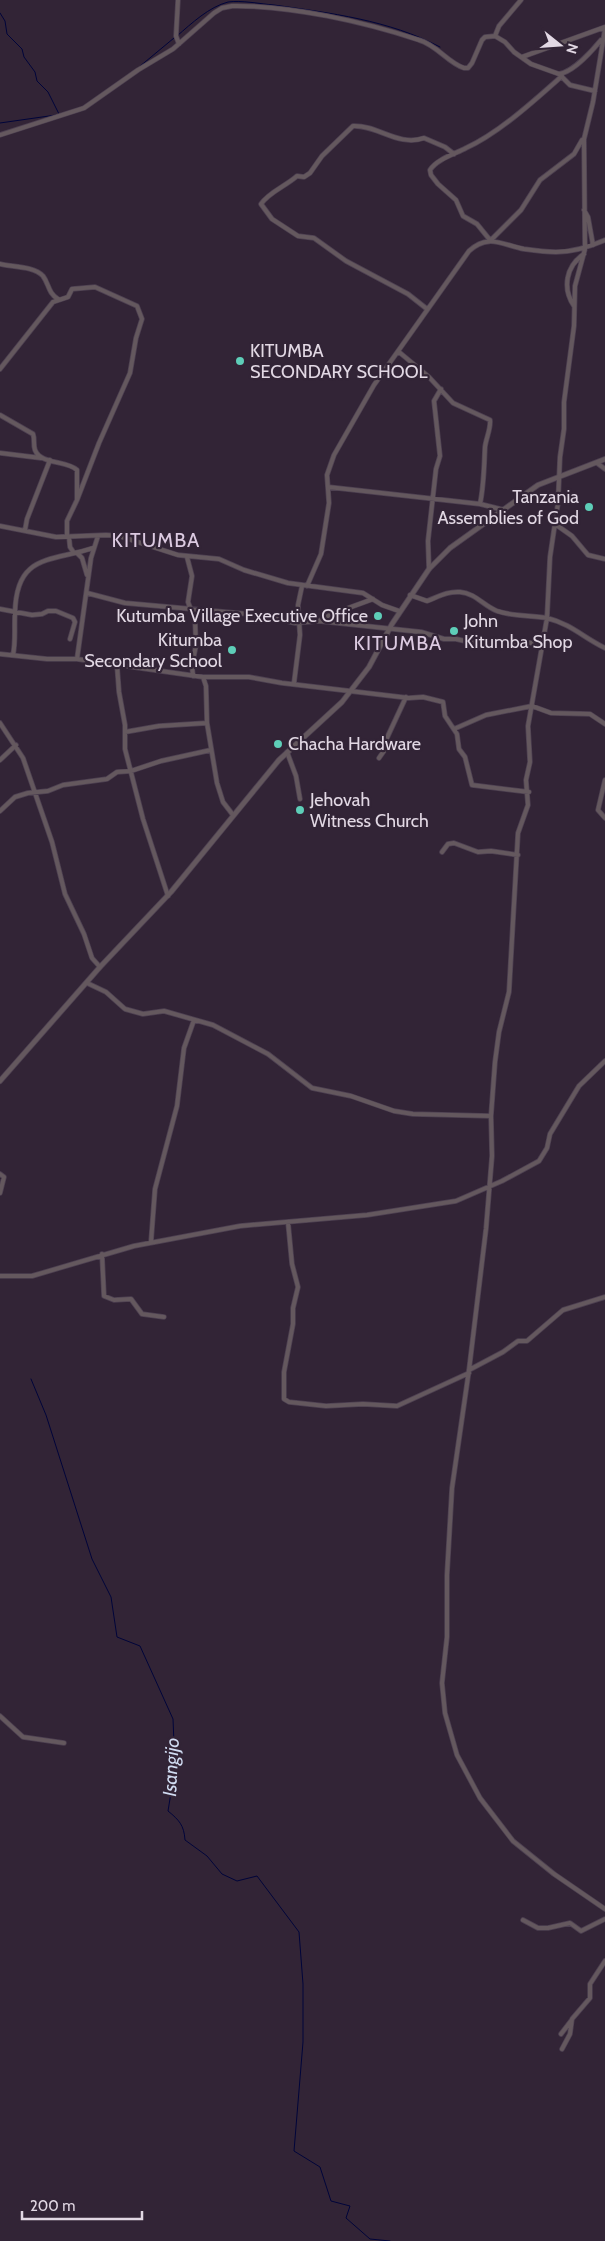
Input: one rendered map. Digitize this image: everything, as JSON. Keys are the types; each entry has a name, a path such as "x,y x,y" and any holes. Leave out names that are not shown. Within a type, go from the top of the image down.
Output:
{"street":[{"path":"178,0 176,36 179,44"},
{"path":"495,36 499,26 521,0"},
{"path":"0,136 84,108 179,44 214,13 222,8 232,6 261,7 308,13 396,33 426,43 464,68 468,68 472,63 482,40 485,37 495,36 538,67 561,75 570,85 595,91"},
{"path":"522,57 605,28"},
{"path":"605,28 595,91 584,139 585,249 576,277 574,326 566,384 560,476 550,557 547,618 528,726 530,762 526,780 528,792 527,813 519,829 513,897 509,992 499,1032 491,1116 490,1187 469,1371 452,1488 447,1575 447,1637 442,1683 445,1713 457,1755 480,1798 513,1841 554,1874 605,1909"},
{"path":"603,38 586,57 561,75 509,122 470,147 432,167 431,175 441,187 453,196 463,216 477,224 491,240 526,249 557,252 585,249 605,240"},
{"path":"599,64 605,63"},
{"path":"427,310 408,294 331,252 314,238 298,236 275,221 261,204 277,189 285,187 297,176 304,177 310,173 322,156 353,126 415,142 424,138 446,148 454,154"},
{"path":"295,683 300,623 298,605 304,586 321,554 328,516 327,472 341,442 365,400 470,251 478,244 491,240 521,210 540,180 574,154 584,139"},
{"path":"584,210 588,217 593,245"},
{"path":"574,306 567,294 567,280 575,262 584,254"},
{"path":"0,264 23,268 39,274 46,281 50,293 58,299"},
{"path":"0,369 50,305 58,299 68,297 72,289 95,287 137,306 142,315 125,388 106,426 68,522 69,545 84,565 88,579"},
{"path":"399,352 441,389 456,405 490,420 485,447 483,490 480,504"},
{"path":"429,569 427,550 432,498 440,456 434,401 441,389"},
{"path":"0,415 33,434 35,450 43,458"},
{"path":"0,453 43,458 72,466 77,470 77,500"},
{"path":"25,530 27,519 50,460"},
{"path":"0,1081 100,967 168,896 287,752 337,707 370,668 389,629 429,569 450,548 538,485 605,460"},
{"path":"597,463 605,469"},
{"path":"328,487 480,504 504,510"},
{"path":"555,524 572,536 588,555 605,558"},
{"path":"0,526 68,537 98,536 125,538 186,557 212,558 263,576 304,586 363,593 400,611"},
{"path":"77,659 93,548 98,536"},
{"path":"13,655 16,639 14,613 20,584 26,573 50,558 93,548"},
{"path":"186,557 192,576 188,598 195,616 196,646 192,666 194,676"},
{"path":"410,595 427,601 444,593 464,592 475,596 498,611 547,618 577,630 584,638 605,648"},
{"path":"86,593 125,603 259,615 284,622 319,621 421,632 444,640 456,639 493,645 521,642 542,644"},
{"path":"319,621 332,614 373,599"},
{"path":"0,609 14,613 37,615 50,611 71,616 75,622 70,639"},
{"path":"0,654 47,659 77,659 203,677 244,676 406,697 423,697 444,704 445,716 457,734 459,749 465,757 472,785 528,792"},
{"path":"117,665 125,732 125,749 143,819 168,896"},
{"path":"203,677 206,686 207,723 220,795 233,815"},
{"path":"379,758 385,750 386,740 406,697"},
{"path":"454,729 486,715 532,706 551,713 590,714 605,724"},
{"path":"0,723 16,744 23,758 35,791 40,812 52,842 65,894 84,934 92,958 100,967"},
{"path":"125,732 159,726 207,723"},
{"path":"0,760 16,744"},
{"path":"0,811 15,797 35,791 48,792 63,785 104,779 117,772 131,771 161,761 211,750"},
{"path":"287,752 296,776 300,799"},
{"path":"605,780 598,810 605,818"},
{"path":"442,852 448,844 454,843 478,852 491,851 518,855"},
{"path":"87,982 106,992 125,1009 143,1014 164,1011 213,1025 262,1051 312,1088 350,1096 394,1111 413,1114 491,1116"},
{"path":"151,1242 155,1189 177,1106 184,1048 194,1020"},
{"path":"0,1276 32,1276 102,1254 151,1242 240,1226 367,1215 456,1201 490,1187 539,1161 547,1148 550,1134 579,1086 605,1061"},
{"path":"0,1174 4,1176 5,1180 0,1193"},
{"path":"288,1222 292,1264 298,1287 293,1308 293,1324 284,1372 284,1399 290,1402 326,1406 363,1404 397,1406 469,1371 518,1342 527,1341 563,1310 605,1297"},
{"path":"102,1254 104,1296 114,1300 131,1299 142,1314 164,1317"},
{"path":"0,1716 22,1737 64,1743"},
{"path":"523,1920 538,1928 548,1928 570,1923 581,1931 605,1919"},
{"path":"561,2034 590,1998 590,1984 605,1961"},
{"path":"562,2049 570,2034 572,2020"}],"waterway":[{"path":"177,36 201,16 221,4 239,1 359,19 400,30 440,47"},
{"path":"0,13 5,21 7,34 22,49 24,57 35,72 37,81 48,92 59,114"},
{"path":"139,67 174,38"},
{"path":"0,123 56,115"},
{"name":"Isangijo","path":"31,1379 46,1415 92,1559 111,1597 117,1637 140,1646 173,1719 175,1768 168,1811 180,1823 185,1840 207,1856 222,1874 237,1881 257,1876 299,1932 303,1984 303,2042 294,2151 320,2167 331,2201 350,2206 346,2218 370,2239 390,2241"}],"place":[{"name":"KITUMBA SECONDARY SCHOOL","path":"240,361"},
{"name":"Tanzania Assemblies of God","path":"589,507"},
{"name":"Kutumba Village Executive Office","path":"378,616"},
{"name":"John Kitumba Shop","path":"454,631"},
{"name":"Kitumba Secondary School","path":"232,650"},
{"name":"Chacha Hardware","path":"278,744"},
{"name":"Jehovah Witness Church","path":"300,810"}],"district":[{"name":"KITUMBA","path":"156,540"},
{"name":"KITUMBA","path":"398,643"}]}
